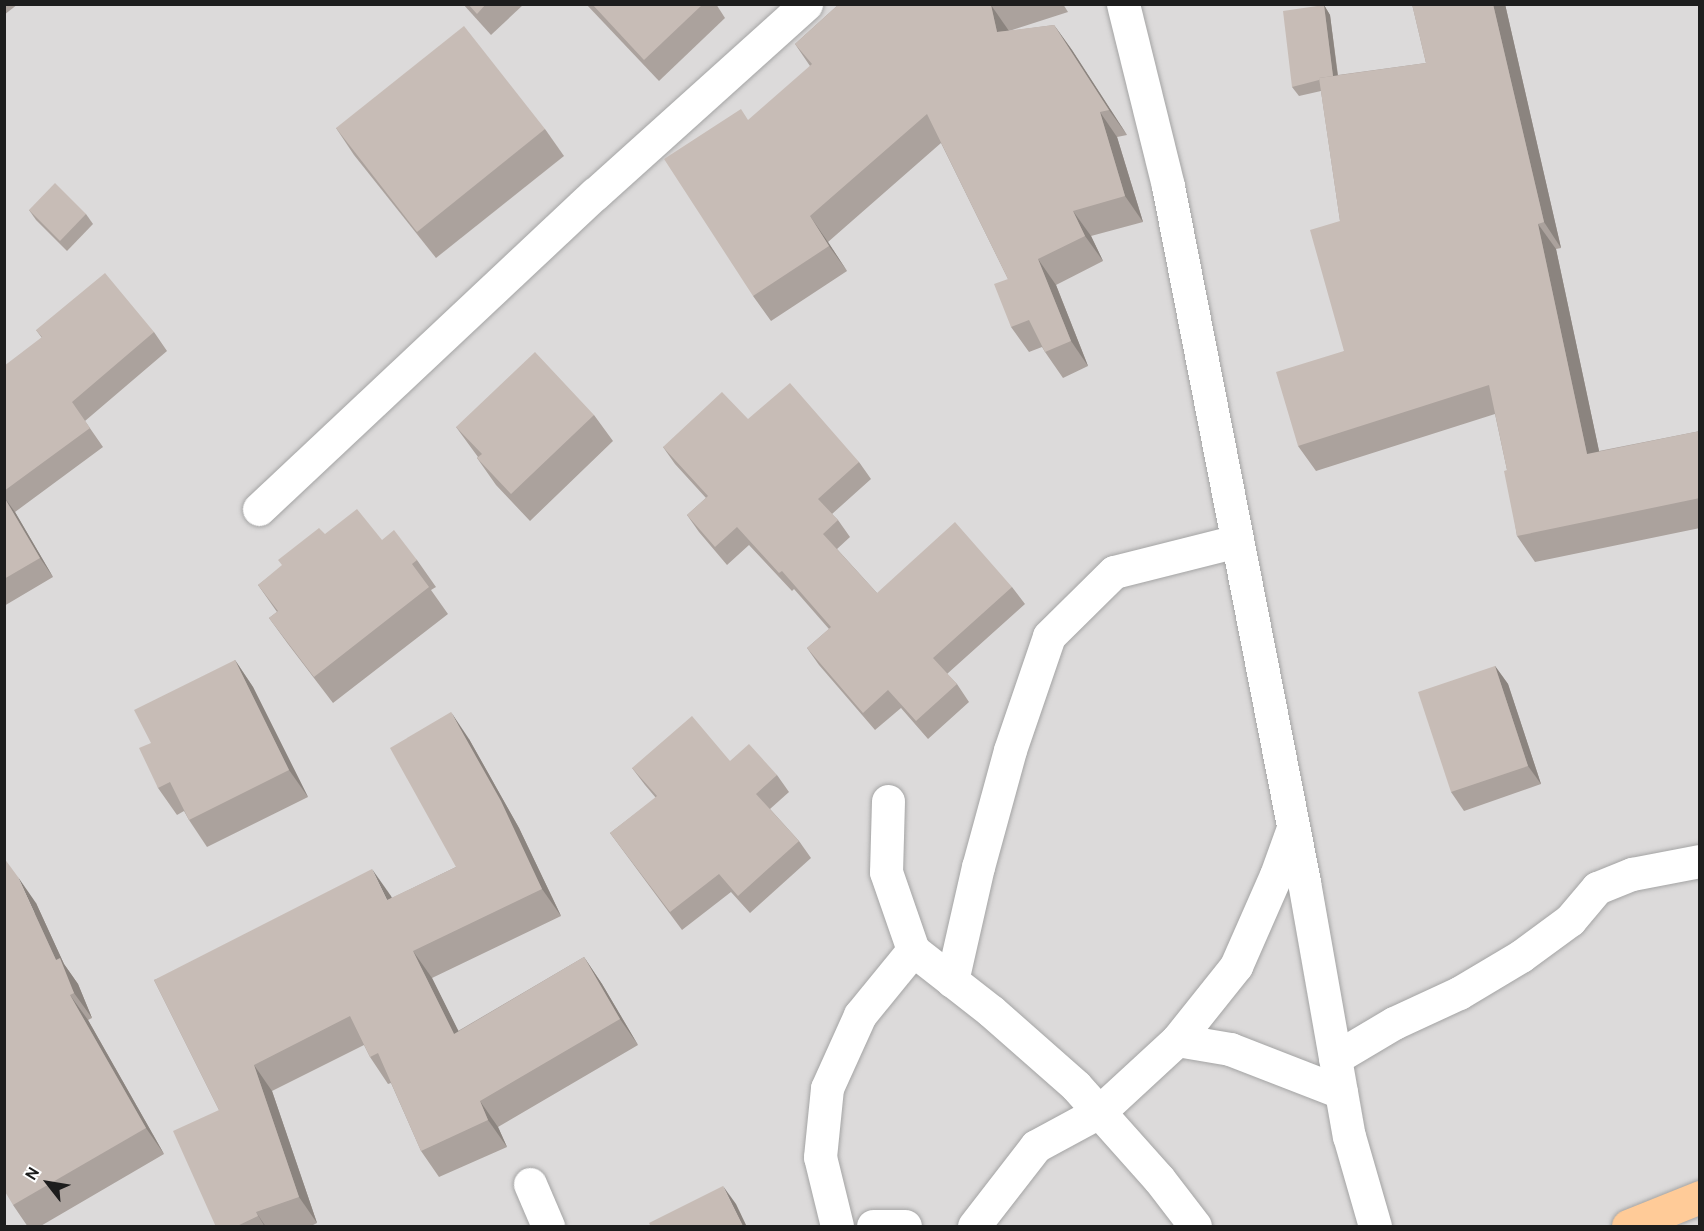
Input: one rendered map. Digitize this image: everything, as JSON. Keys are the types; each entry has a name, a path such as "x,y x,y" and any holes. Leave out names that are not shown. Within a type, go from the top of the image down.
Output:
{"main road":[{"path":"1628,1227 1700,1197"}],"street":[{"path":"259,508 595,194 806,4"},
{"path":"1123,4 1168,186 1293,828 1348,1136 1375,1227"},
{"path":"952,981 978,867 1010,750 1049,636 1114,572 1237,541"},
{"path":"888,801 886,872 913,950 1068,1079 1159,1179 1195,1227"},
{"path":"974,1227 1036,1146 1099,1112 1177,1040 1236,966 1276,875 1293,828"},
{"path":"1335,1058 1394,1023 1459,993 1521,956 1570,920 1597,888 1632,874 1700,861"},
{"path":"837,1227 820,1157 827,1088 860,1015 913,950"},
{"path":"1177,1040 1230,1049 1341,1092"},
{"path":"530,1184 548,1227"},
{"path":"873,1227 905,1227"}],"shaded area":[{"path":"5,5 1699,5 1699,1226 5,1226"}],"building":[{"path":"468,4 486,4 477,14"},
{"path":"592,4 703,4 644,60"},
{"path":"839,4 993,4 991,5 997,32 1054,25 1109,110 1100,112 1125,196 1073,211 1085,236 1038,259 1071,341 1045,352 1029,320 1011,327 994,284 1008,279 927,114 810,216 829,246 753,296 664,159 741,109 748,120 812,64 795,44"},
{"path":"1412,4 1493,4 1544,222 1538,224 1587,454 1700,431 1700,498 1517,536 1504,471 1507,470 1489,385 1298,446 1276,372 1344,351 1310,230 1340,221 1319,78 1426,63"},
{"path":"1324,5 1333,76 1292,87 1283,11"},
{"path":"464,26 545,129 417,232 336,128"},
{"path":"55,183 86,214 60,241 29,210"},
{"path":"105,273 154,332 72,402 90,428 4,491 4,366 42,337 36,330"},
{"path":"535,352 594,415 511,494 477,458 482,454 456,427"},
{"path":"790,383 859,462 818,499 838,520 823,534 877,593 955,522 1012,587 933,658 957,684 916,721 888,690 863,713 807,648 831,627 782,571 779,573 737,527 715,547 687,515 708,496 663,447 722,392 748,419"},
{"path":"4,497 40,558 4,579"},
{"path":"357,509 382,540 394,530 417,560 412,564 429,587 314,677 269,618 278,611 258,585 282,565 278,560 319,528 325,534"},
{"path":"235,660 289,770 189,820 170,782 158,788 139,748 151,743 134,710"},
{"path":"1495,666 1528,766 1451,792 1418,692"},
{"path":"451,712 501,801 542,889 413,951 454,1034 584,957 620,1019 480,1101 488,1120 421,1151 378,1053 370,1057 350,1016 254,1065 299,1197 256,1212 258,1216 235,1227 216,1227 173,1131 219,1110 154,980 372,869 387,900 456,867 390,748"},
{"path":"692,716 730,761 749,744 777,775 756,794 799,841 738,896 719,874 670,912 610,833 657,796 632,768"},
{"path":"4,858 18,877 56,960 60,958 74,993 70,995 146,1128 13,1205 4,1190 4,1105 6,1104 4,1101"},
{"path":"723,1186 743,1226 651,1227 649,1223"}]}
